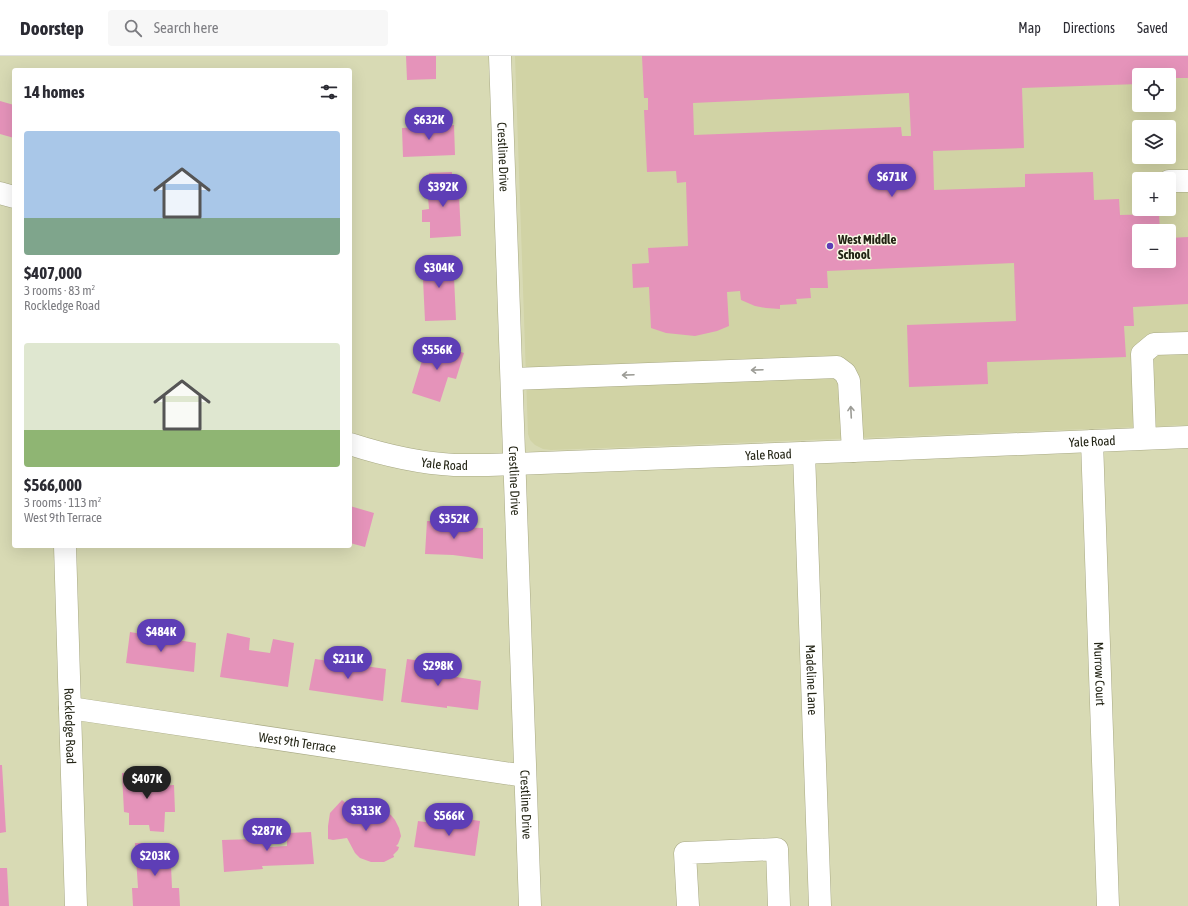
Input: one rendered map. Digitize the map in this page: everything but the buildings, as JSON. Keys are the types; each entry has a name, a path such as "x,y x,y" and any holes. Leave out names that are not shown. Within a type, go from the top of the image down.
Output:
{"street":[{"name":"Crestline Drive","path":"500,56 530,906"},
{"path":"1176,181 1188,180"},
{"path":"0,193 12,196"},
{"path":"1145,438 1142,354 1154,344 1188,343"},
{"path":"512,379 837,367 845,373 849,381 853,451"},
{"name":"Yale Road","path":"352,445 381,454 453,465 804,453 1188,437"},
{"name":"Murrow Court","path":"1092,441 1108,906"},
{"name":"Madeline Lane","path":"804,453 820,906"},
{"name":"Rockledge Road","path":"65,548 76,906"},
{"name":"West 9th Terrace","path":"70,708 526,776"},
{"path":"688,906 685,853 776,849 779,906"}],"shaded area":[{"name":"West Middle School","path":"515,56 1188,56 1188,425 551,450 543,449 535,445 530,440 528,434"}],"place":[{"name":"West Middle School","path":"830,246"}]}
